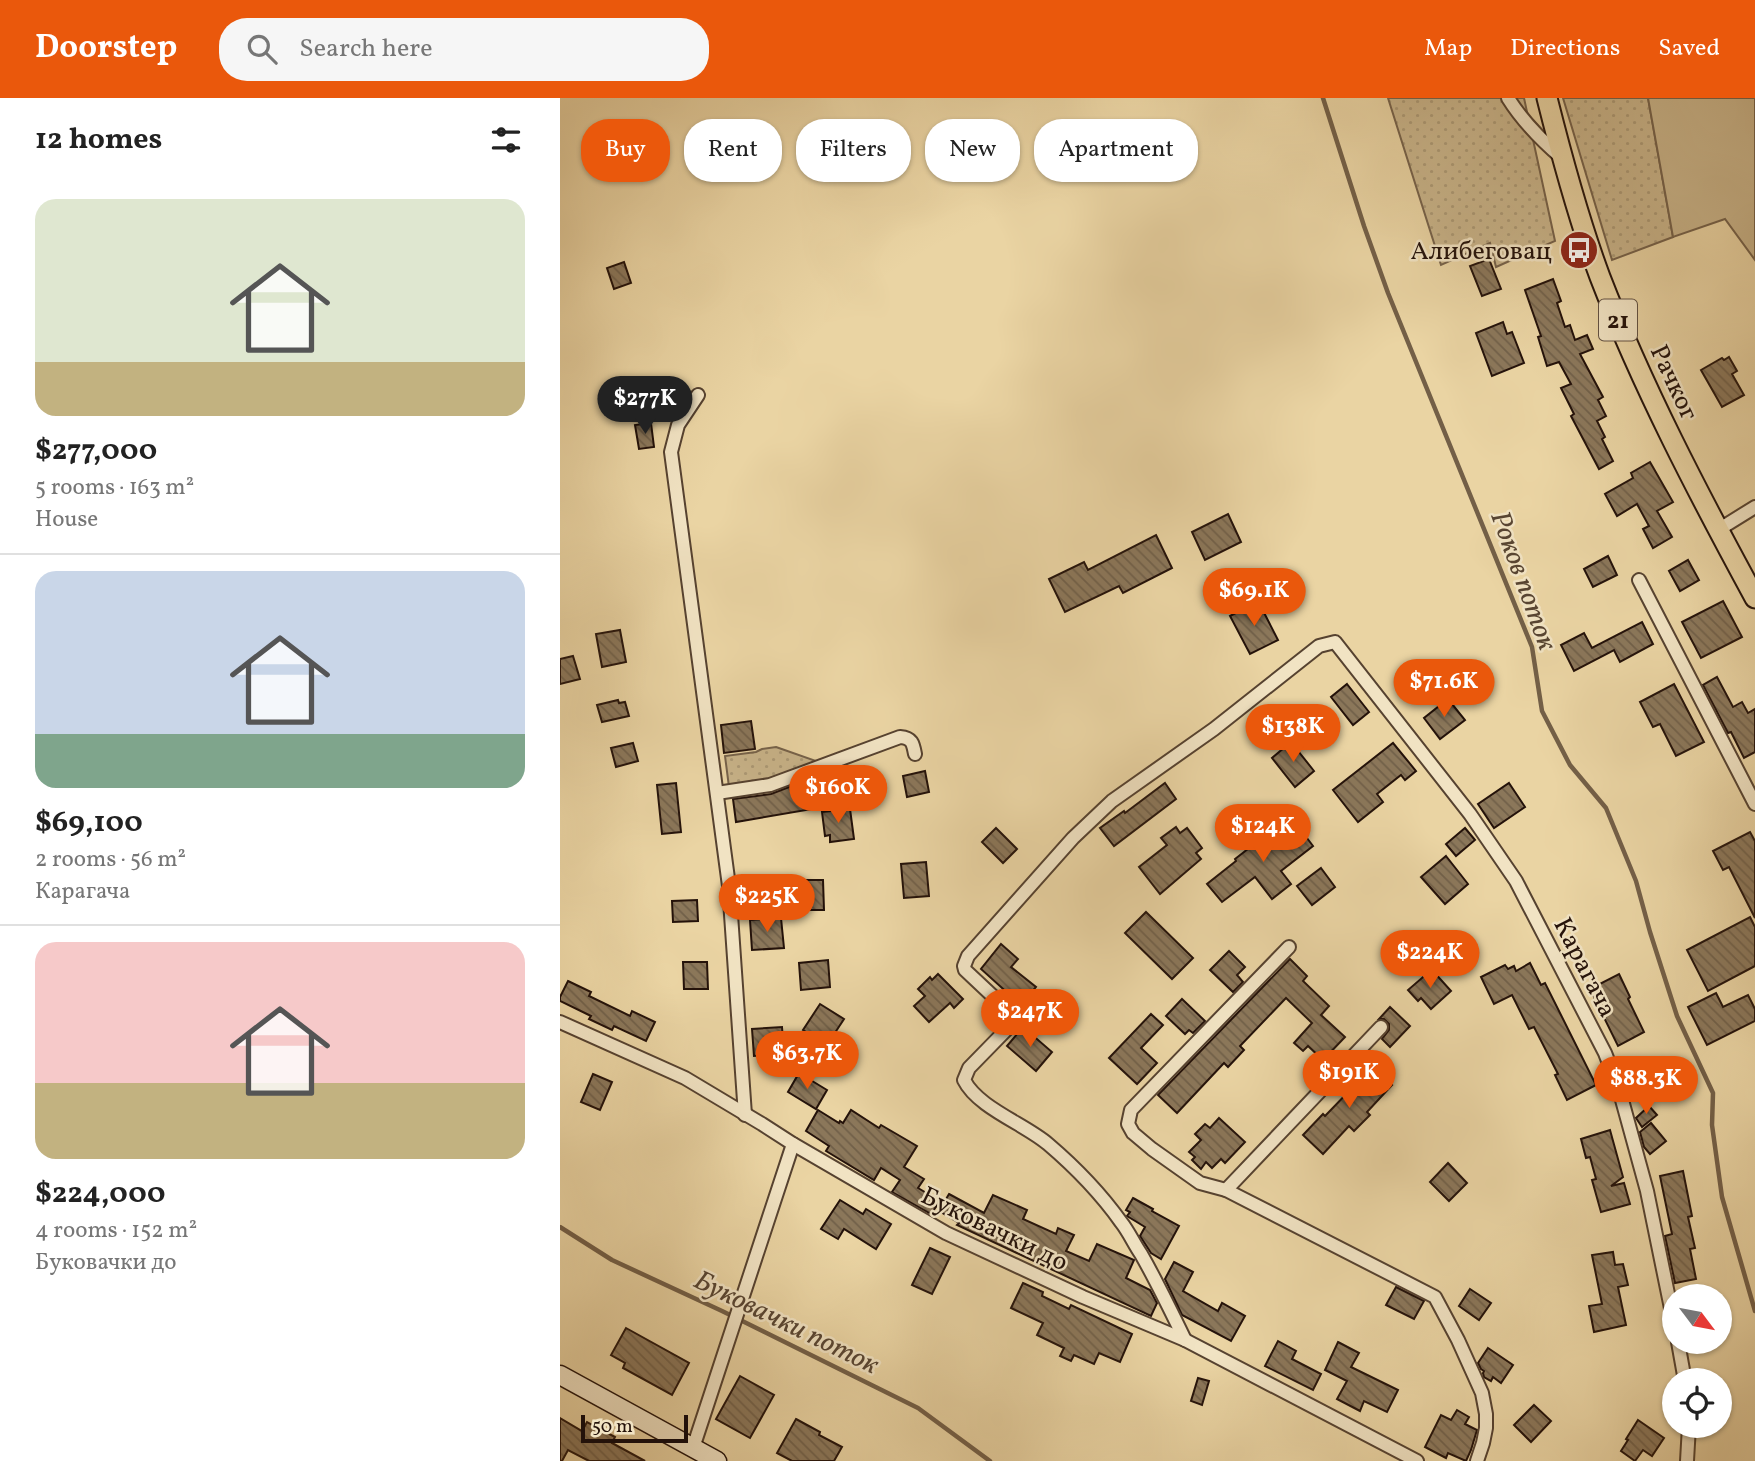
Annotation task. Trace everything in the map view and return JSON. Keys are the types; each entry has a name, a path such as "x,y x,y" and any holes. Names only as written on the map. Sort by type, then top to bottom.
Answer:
{"main road":[{"name":"Рачког","path":"1548,98 1584,230 1605,289 1660,414 1755,598"}],"street":[{"path":"1508,98 1542,141 1563,159"},
{"path":"698,395 678,425 671,452 729,886 745,1115"},
{"path":"1718,530 1755,507"},
{"path":"1639,580 1755,804"},
{"name":"Карагача","path":"1185,1340 1123,1224 1104,1200 1047,1143 996,1111 975,1095 964,1080 969,1068 1015,1021 1015,1017 965,970 965,961 1073,838 1112,801 1214,729 1319,646 1335,642 1470,814 1516,881 1605,1052 1619,1089 1647,1191 1666,1284"},
{"path":"717,793 770,785 900,737 907,737 912,741 915,754"},
{"path":"1289,947 1131,1110 1128,1124 1133,1133 1152,1149 1200,1183 1226,1190 1435,1297 1482,1393 1486,1428 1477,1461"},
{"name":"Буковачки до","path":"560,1022 685,1078 946,1233 1083,1297 1185,1340 1418,1461"},
{"path":"1226,1190 1381,1027"},
{"path":"693,1448 793,1144"},
{"path":"560,1375 717,1461"},
{"path":"1687,1461 1688,1438"}],"shaded area":[{"path":"1388,98 1524,98 1555,241 1496,267 1490,243 1441,265"},
{"path":"1563,98 1648,98 1673,237 1612,260"},
{"path":"1648,98 1755,98 1755,260 1725,219 1673,237"},
{"path":"776,747 816,761 769,781 729,787 725,756"}],"building":[{"path":"1489,259 1501,289 1482,296 1470,266"},
{"path":"624,262 631,283 614,289 607,268"},
{"path":"1553,279 1561,301 1557,303 1565,327 1570,325 1575,340 1587,335 1593,349 1580,354 1603,397 1598,400 1606,416 1597,421 1613,461 1599,469 1571,416 1574,414 1561,388 1571,384 1559,362 1547,366 1538,337 1541,336 1525,290"},
{"path":"1503,322 1507,334 1512,332 1524,363 1492,376 1476,333"},
{"path":"1729,357 1737,371 1732,374 1744,395 1722,407 1701,370"},
{"path":"651,423 654,447 639,449 635,425"},
{"path":"1650,462 1673,502 1657,511 1672,537 1653,548 1643,529 1649,526 1637,504 1617,516 1605,494 1633,478 1631,473"},
{"path":"1228,514 1241,542 1205,560 1192,532"},
{"path":"1156,535 1172,568 1123,593 1119,586 1065,612 1049,579 1084,562 1088,570"},
{"path":"1608,556 1617,575 1593,587 1584,569"},
{"path":"1688,560 1699,580 1680,591 1669,571"},
{"path":"1258,601 1278,640 1250,654 1230,616"},
{"path":"1723,601 1742,637 1701,658 1682,622"},
{"path":"1642,622 1653,644 1620,662 1614,650 1574,671 1561,645 1584,633 1592,648"},
{"path":"620,630 626,662 602,667 596,634"},
{"path":"573,656 580,679 560,684 560,659"},
{"path":"1717,677 1733,707 1742,702 1748,713 1755,709 1755,752 1744,758 1703,685"},
{"path":"1347,684 1369,712 1353,725 1331,697"},
{"path":"1674,684 1704,742 1676,756 1660,724 1653,727 1640,702"},
{"path":"1448,699 1465,720 1440,739 1424,718"},
{"path":"618,700 619,703 625,702 629,716 602,722 597,705"},
{"path":"751,721 755,749 724,753 721,725"},
{"path":"1291,742 1314,771 1295,787 1272,758"},
{"path":"633,743 638,761 616,767 611,748"},
{"path":"1393,743 1416,771 1405,780 1401,775 1377,794 1383,802 1358,822 1333,790"},
{"path":"925,771 929,792 907,797 903,776"},
{"path":"813,782 818,808 736,822 733,799 771,794 797,784"},
{"path":"676,783 681,832 662,834 657,785"},
{"path":"1165,783 1176,799 1114,846 1100,828"},
{"path":"1509,783 1525,807 1494,828 1478,804"},
{"path":"850,809 854,839 830,842 830,835 825,836 822,812"},
{"path":"1294,821 1313,846 1281,871 1291,884 1272,899 1255,877 1222,902 1207,884 1257,842 1261,847"},
{"path":"1176,827 1180,833 1187,828 1202,848 1196,853 1201,859 1160,894 1139,867 1167,845 1161,838"},
{"path":"996,828 1017,849 1003,863 982,842"},
{"path":"1465,828 1475,840 1456,856 1446,844"},
{"path":"1750,832 1755,841 1755,918 1729,867 1723,870 1713,851"},
{"path":"1446,856 1468,884 1445,904 1421,877"},
{"path":"926,862 929,896 904,898 901,864"},
{"path":"1321,868 1335,887 1312,905 1297,886"},
{"path":"805,880 823,880 824,910 806,910"},
{"path":"697,900 698,921 673,922 672,901"},
{"path":"1146,912 1193,958 1172,979 1125,933"},
{"path":"1750,917 1755,927 1755,966 1708,991 1687,950"},
{"path":"781,918 784,948 752,950 750,920"},
{"path":"1001,944 1018,959 1011,967 1036,987 1021,1005 981,969"},
{"path":"1229,951 1245,967 1237,975 1243,982 1233,992 1210,970"},
{"path":"1290,959 1307,976 1303,981 1329,1006 1321,1015 1345,1037 1323,1060 1308,1046 1303,1051 1294,1043 1312,1023 1286,998 1240,1046 1244,1050 1228,1067 1224,1063 1177,1113 1158,1095"},
{"path":"828,960 830,987 801,990 799,963"},
{"path":"683,962 707,962 708,989 684,989"},
{"path":"1530,963 1541,985 1545,983 1596,1085 1567,1100 1555,1075 1558,1074 1534,1027 1529,1029 1512,995 1494,1004 1481,977 1505,965 1508,969 1514,966 1516,971"},
{"path":"1430,971 1451,991 1431,1009 1421,998 1418,1001 1408,990"},
{"path":"938,974 963,999 954,1008 950,1003 929,1022 914,1006 925,996 918,989 930,977 932,980"},
{"path":"1619,974 1644,1032 1618,1046 1590,989"},
{"path":"568,981 591,992 589,996 630,1016 632,1011 655,1022 646,1041 614,1026 612,1030 560,1001"},
{"path":"1716,993 1723,1007 1748,995 1755,1009 1755,1021 1707,1045 1688,1007"},
{"path":"1182,999 1205,1021 1193,1033 1189,1030 1185,1034 1166,1016"},
{"path":"820,1004 844,1019 827,1045 803,1030"},
{"path":"1390,1007 1410,1026 1390,1047 1382,1039 1389,1030 1389,1024 1384,1019 1379,1019"},
{"path":"1151,1014 1163,1025 1141,1048 1157,1063 1137,1084 1109,1058"},
{"path":"782,1027 784,1054 754,1056 752,1029"},
{"path":"1023,1027 1052,1052 1036,1071 1007,1046"},
{"path":"1370,1065 1392,1085 1367,1112 1370,1115 1354,1131 1349,1126 1323,1154 1303,1135 1355,1085 1353,1083"},
{"path":"799,1073 827,1090 816,1109 788,1092"},
{"path":"593,1074 612,1082 600,1110 581,1102"},
{"path":"1649,1106 1657,1115 1642,1127 1636,1118"},
{"path":"818,1110 843,1123 851,1110 879,1128 881,1125 917,1146 904,1167 924,1179 918,1188 940,1201 931,1214 892,1192 900,1180 881,1168 874,1180 826,1151 829,1146 806,1131"},
{"path":"1219,1118 1245,1142 1225,1163 1221,1159 1212,1168 1206,1162 1201,1169 1192,1160 1195,1157 1189,1152 1201,1140 1195,1134 1205,1124 1210,1128"},
{"path":"1651,1123 1666,1141 1650,1154 1644,1147 1640,1132"},
{"path":"1610,1130 1623,1177 1611,1186 1624,1183 1630,1204 1601,1212 1592,1180 1596,1179 1590,1157 1586,1158 1581,1139"},
{"path":"1448,1163 1467,1183 1449,1201 1430,1182"},
{"path":"1683,1171 1692,1216 1688,1217 1695,1248 1690,1249 1696,1279 1675,1283 1665,1236 1672,1234 1660,1176"},
{"path":"949,1194 984,1213 993,1195 1027,1210 1023,1219 1056,1234 1058,1228 1074,1235 1066,1251 1089,1261 1097,1244 1134,1260 1126,1278 1150,1290 1157,1303 1151,1316 957,1225 959,1223 939,1211"},
{"path":"1133,1198 1179,1226 1161,1259 1151,1253 1140,1236 1145,1227 1127,1216 1130,1212 1126,1210"},
{"path":"840,1200 863,1214 866,1209 891,1224 876,1249 844,1229 838,1239 821,1229"},
{"path":"930,1248 950,1257 932,1294 912,1285"},
{"path":"1613,1252 1615,1265 1623,1264 1628,1285 1618,1287 1626,1325 1594,1332 1589,1306 1602,1304 1592,1255"},
{"path":"1174,1262 1193,1272 1183,1291 1218,1311 1222,1303 1245,1316 1231,1341 1182,1315 1165,1279"},
{"path":"1023,1283 1069,1309 1071,1305 1132,1334 1120,1362 1099,1353 1094,1364 1074,1355 1071,1361 1060,1356 1064,1348 1037,1335 1043,1323 1011,1308"},
{"path":"1396,1287 1424,1301 1414,1319 1386,1305"},
{"path":"1470,1289 1491,1303 1479,1320 1459,1306"},
{"path":"626,1328 689,1363 672,1395 623,1368 625,1363 611,1355"},
{"path":"1278,1341 1296,1351 1292,1359 1321,1374 1313,1390 1265,1366"},
{"path":"1338,1342 1359,1353 1351,1367 1398,1390 1387,1412 1364,1401 1360,1411 1337,1399 1347,1381 1325,1370"},
{"path":"1488,1348 1513,1365 1501,1383 1493,1377 1491,1381 1484,1377 1484,1371 1478,1363"},
{"path":"740,1376 774,1395 750,1438 716,1419"},
{"path":"1198,1378 1209,1381 1202,1405 1191,1401"},
{"path":"1534,1405 1551,1421 1531,1442 1514,1425"},
{"path":"1457,1410 1469,1417 1465,1424 1477,1430 1466,1461 1448,1453 1446,1458 1425,1447 1441,1415 1451,1420"},
{"path":"560,1418 582,1431 587,1422 615,1437 612,1443 645,1461 589,1461 568,1450 560,1461"},
{"path":"796,1419 842,1447 834,1461 792,1461 777,1453"},
{"path":"1638,1420 1664,1438 1652,1456 1643,1450 1635,1461 1621,1451 1628,1440 1626,1439"}],"waterway":[{"name":"Роков поток","path":"1323,98 1388,293 1532,647 1542,711 1570,765 1606,808 1636,881 1677,1016 1713,1093 1712,1125 1722,1197 1755,1311"},
{"name":"Буковачки поток","path":"560,1227 612,1260 918,1408 990,1461"}],"place":[{"name":"Алибеговац","path":"1579,250"}]}
